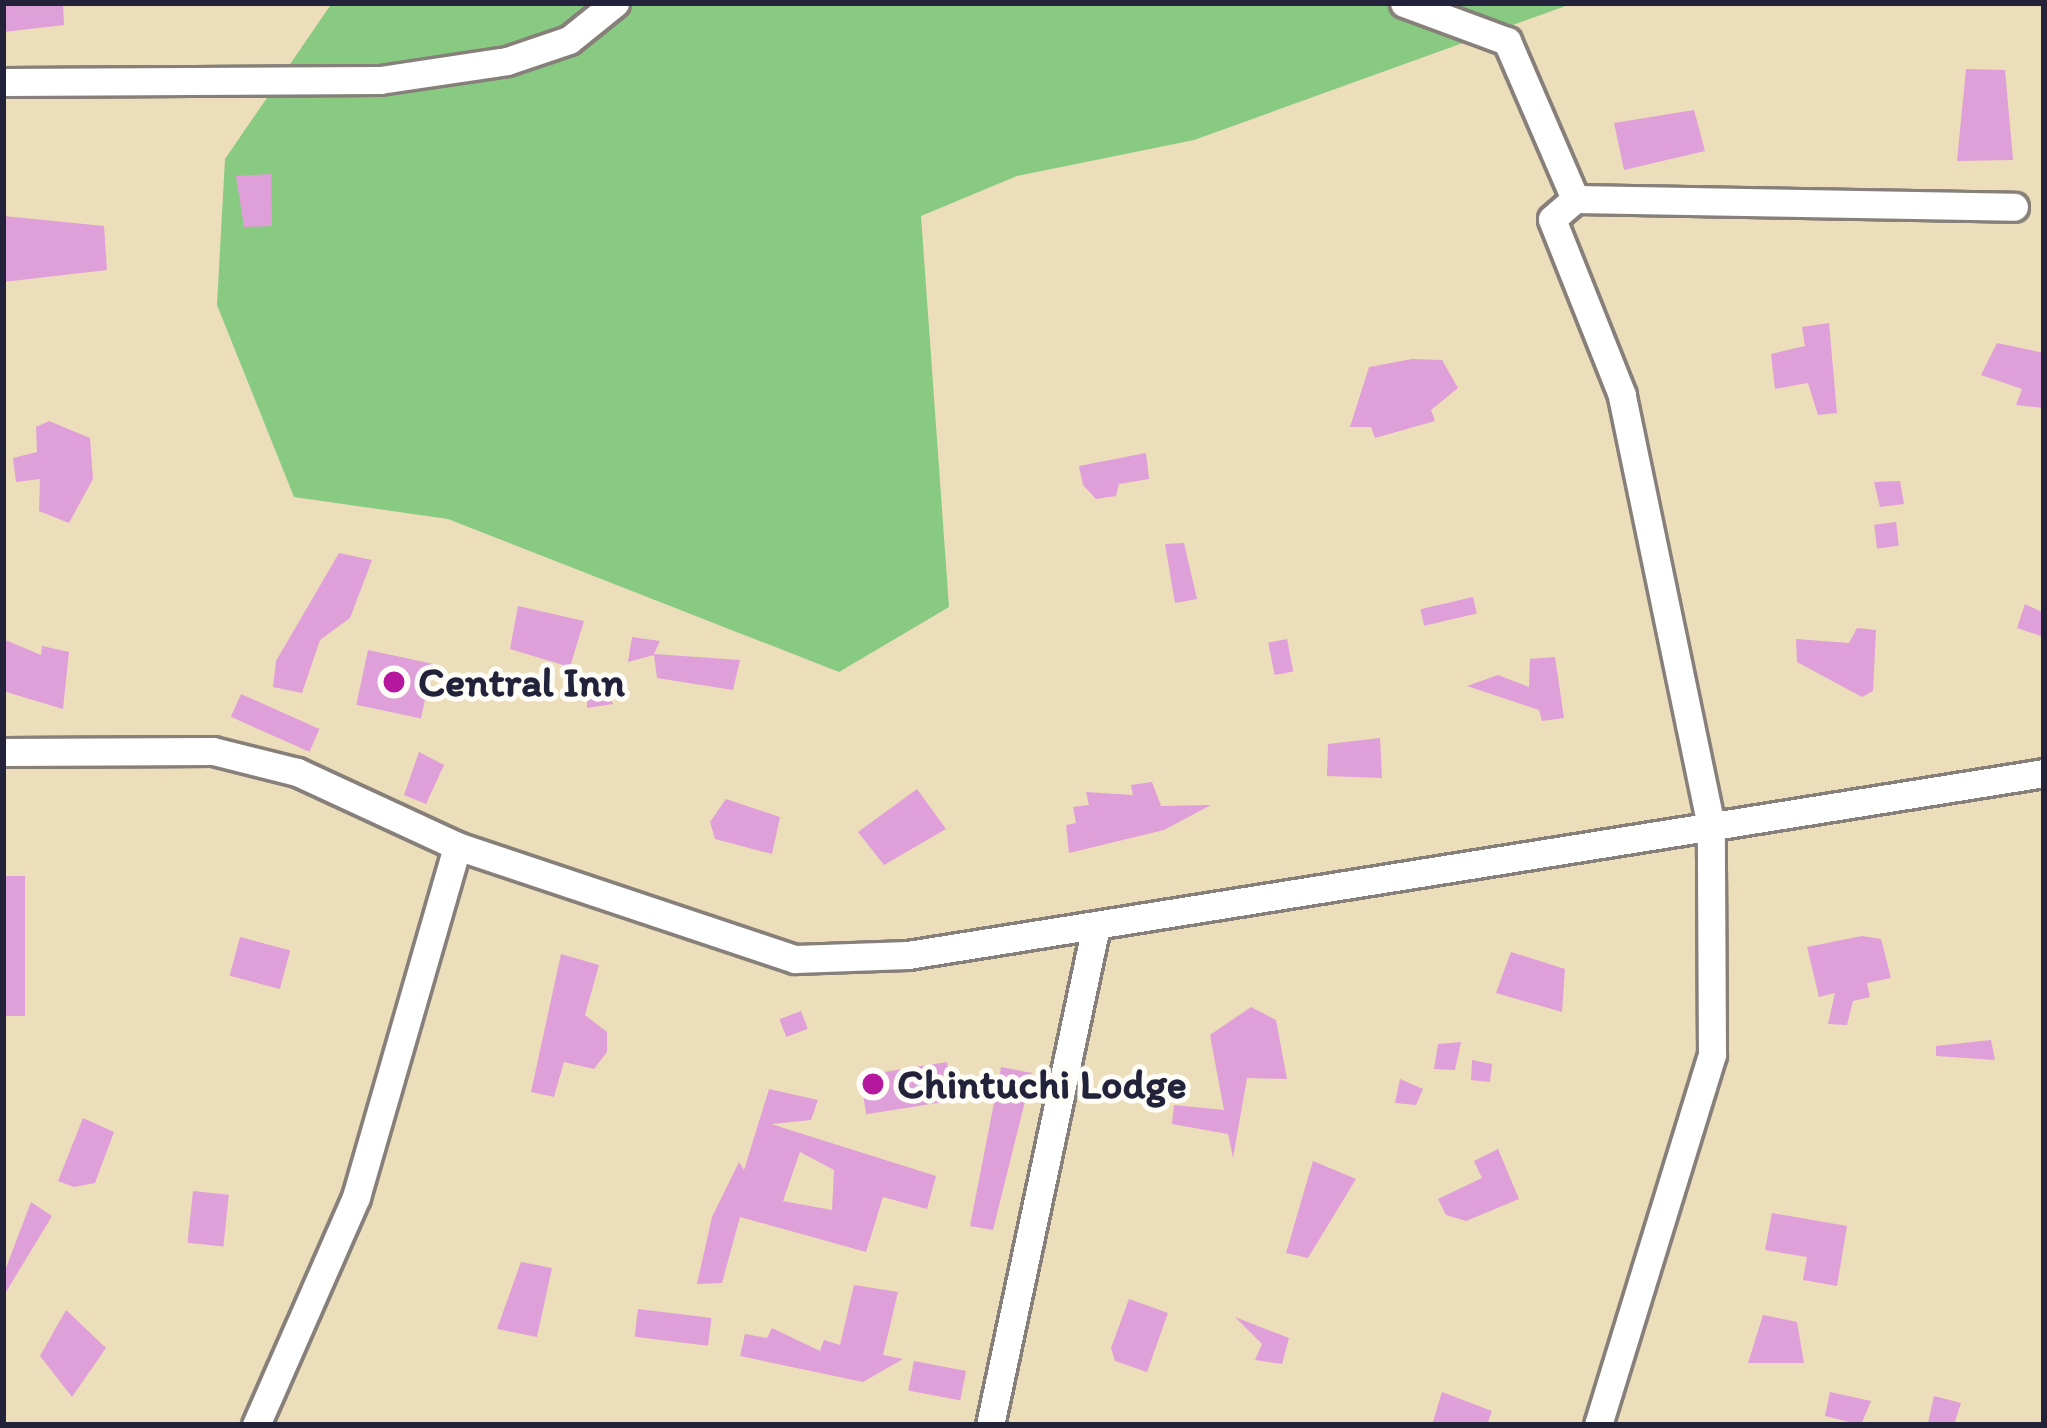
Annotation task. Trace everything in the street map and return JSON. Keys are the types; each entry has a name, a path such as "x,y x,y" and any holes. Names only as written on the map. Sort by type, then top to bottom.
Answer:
{"street":[{"path":"3,82 380,80 507,62 569,40 615,3"},
{"path":"1404,3 1507,41 1575,199"},
{"path":"1598,1425 1712,1055 1711,826 1622,395 1558,248 1552,220 1575,199 2014,207"},
{"path":"3,752 214,751 297,772 458,846 795,958 908,955 2044,773"},
{"path":"256,1425 356,1197 458,846"},
{"path":"990,1425 1096,926"}],"green space":[{"path":"332,3 1574,3 1194,140 1017,176 921,216 949,607 839,672 448,519 294,497 217,305 225,159"}],"building":[{"path":"3,3 63,3 64,25 4,32"},
{"path":"1966,69 2005,70 2013,160 1957,161"},
{"path":"1694,110 1705,151 1624,170 1614,123"},
{"path":"271,174 272,226 244,227 236,176"},
{"path":"3,216 104,226 107,270 3,282"},
{"path":"1829,323 1837,413 1818,415 1808,383 1775,389 1771,354 1805,346 1802,327"},
{"path":"1997,343 2044,353 2044,408 2016,405 2022,389 1981,375"},
{"path":"1412,359 1442,360 1458,388 1431,410 1435,421 1375,438 1371,427 1350,427 1369,367"},
{"path":"49,421 90,438 93,479 69,523 39,511 40,479 16,482 13,458 37,452 36,427"},
{"path":"1146,453 1149,479 1119,484 1116,496 1096,499 1083,485 1079,466"},
{"path":"1900,481 1904,504 1880,507 1874,482"},
{"path":"1896,522 1899,546 1877,549 1874,525"},
{"path":"1184,543 1197,599 1175,603 1165,544"},
{"path":"339,553 372,560 350,618 320,640 302,693 273,687 276,661"},
{"path":"1473,597 1477,614 1424,626 1420,609"},
{"path":"2025,604 2044,613 2044,637 2017,628"},
{"path":"518,606 584,621 570,667 510,649"},
{"path":"1857,628 1876,630 1873,691 1862,697 1797,662 1796,639 1849,643"},
{"path":"632,637 660,641 654,654 740,660 733,690 657,678 654,655 628,662"},
{"path":"3,639 41,655 42,646 69,652 63,709 3,691"},
{"path":"1287,639 1293,671 1275,675 1268,643"},
{"name":"Central Inn","path":"368,650 433,664 421,718 356,705"},
{"path":"1555,657 1564,718 1542,721 1539,710 1467,686 1498,675 1529,687 1530,659"},
{"path":"607,686 613,704 587,708 587,689"},
{"path":"241,694 320,729 309,752 231,717"},
{"path":"1380,738 1382,778 1327,776 1328,744"},
{"path":"419,752 444,765 426,804 404,795"},
{"path":"1152,782 1161,806 1211,805 1164,830 1069,853 1066,825 1076,823 1073,807 1089,805 1086,792 1133,795 1131,785"},
{"path":"917,789 946,829 884,865 858,832"},
{"path":"726,799 780,817 772,854 715,839 710,822"},
{"path":"3,876 25,876 25,1016 3,1016"},
{"path":"1862,936 1881,939 1891,978 1867,983 1870,997 1853,1001 1847,1025 1828,1024 1835,993 1819,997 1807,947"},
{"path":"240,937 290,950 280,989 230,976"},
{"path":"1511,952 1565,969 1562,1012 1496,993"},
{"path":"561,954 599,965 585,1015 607,1032 607,1052 594,1069 564,1062 554,1097 531,1092"},
{"path":"1251,1007 1276,1020 1287,1079 1247,1078 1233,1158 1228,1134 1172,1124 1174,1105 1224,1110 1210,1035"},
{"path":"801,1011 808,1029 786,1037 780,1019"},
{"path":"1991,1040 1995,1060 1936,1056 1936,1046"},
{"path":"1461,1042 1455,1070 1434,1069 1438,1044"},
{"path":"1472,1060 1492,1064 1490,1082 1471,1080"},
{"path":"947,1062 953,1101 866,1114 860,1076"},
{"path":"1001,1067 1032,1073 993,1230 970,1226"},
{"path":"1400,1079 1423,1089 1416,1105 1395,1103"},
{"path":"769,1089 818,1100 811,1120 771,1124 936,1176 927,1209 883,1197 866,1252 740,1217 722,1283 697,1284 712,1217 739,1162 744,1170","holes":["800,1152 834,1170 832,1210 783,1201"]},
{"path":"83,1118 114,1132 95,1183 74,1187 58,1181"},
{"path":"1498,1149 1519,1199 1466,1221 1446,1215 1438,1199 1482,1178 1474,1161"},
{"path":"1313,1161 1356,1179 1308,1258 1286,1253"},
{"path":"193,1191 229,1195 223,1246 188,1243"},
{"path":"31,1202 52,1216 3,1297 3,1276"},
{"path":"1772,1213 1847,1226 1837,1286 1803,1280 1807,1257 1765,1250"},
{"path":"521,1262 552,1268 537,1337 497,1329"},
{"path":"854,1285 898,1292 883,1355 903,1359 863,1382 740,1356 745,1334 767,1338 772,1328 820,1351 824,1340 840,1345"},
{"path":"1129,1299 1168,1313 1147,1372 1115,1361 1111,1348"},
{"path":"638,1309 711,1318 708,1346 635,1337"},
{"path":"66,1310 106,1348 72,1397 40,1356"},
{"path":"1763,1315 1797,1322 1804,1363 1748,1363"},
{"path":"1235,1317 1289,1338 1282,1364 1255,1360 1262,1344"},
{"path":"914,1361 966,1371 960,1401 908,1390"},
{"path":"1442,1392 1492,1411 1487,1425 1432,1425"},
{"path":"1830,1392 1871,1401 1861,1425 1825,1416"},
{"path":"1934,1396 1961,1403 1954,1425 1928,1423"}],"place":[{"name":"Central Inn","path":"394,682"},
{"name":"Chintuchi Lodge","path":"873,1084"}]}
